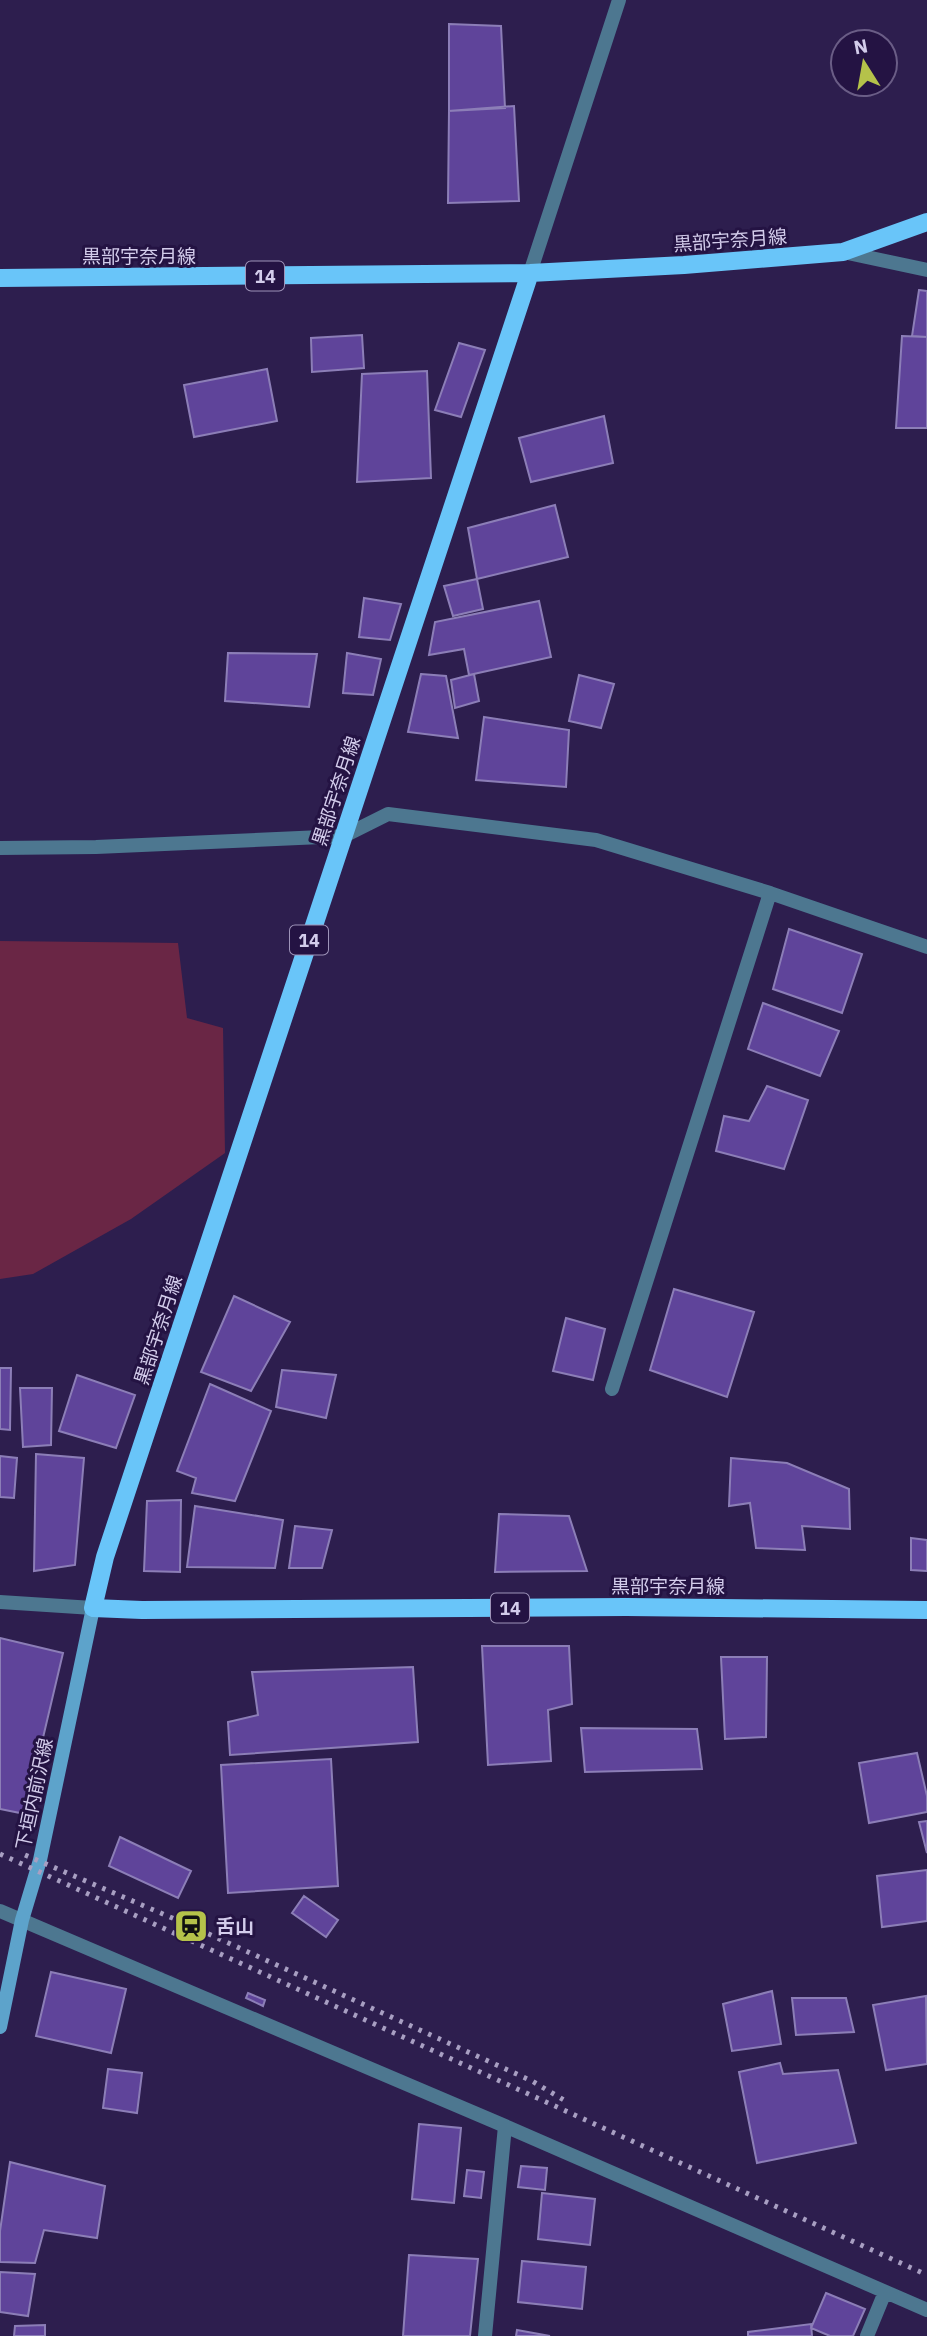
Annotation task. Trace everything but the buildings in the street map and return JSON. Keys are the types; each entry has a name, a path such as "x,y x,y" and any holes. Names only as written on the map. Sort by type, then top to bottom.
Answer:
{"main road":[{"name":"黒部宇奈月線","path":"0,278 530,273 684,265 843,252 927,222"},
{"name":"黒部宇奈月線","path":"530,273 110,1544 93,1608 156,1610 640,1607 927,1610"},
{"name":"下垣内前沢線","path":"0,2027 22,1920 40,1860 93,1608"}],"street":[{"path":"530,273 619,0"},
{"path":"843,252 927,270"},
{"path":"0,848 96,847 344,836 388,814 596,840 769,893 927,947"},
{"path":"612,1389 769,893"},
{"path":"0,1602 93,1608"},
{"path":"0,1911 505,2126 927,2310"},
{"path":"485,2336 505,2126"},
{"path":"867,2336 885,2292"}],"shaded area":[{"path":"0,941 178,943 187,1018 223,1028 225,1153 131,1219 33,1274 0,1279"}],"railway":[{"path":"0,1854 927,2275"},
{"path":"25,1855 191,1926 532,2081 569,2103"}],"place":[{"name":"舌山","path":"191,1926"}]}
